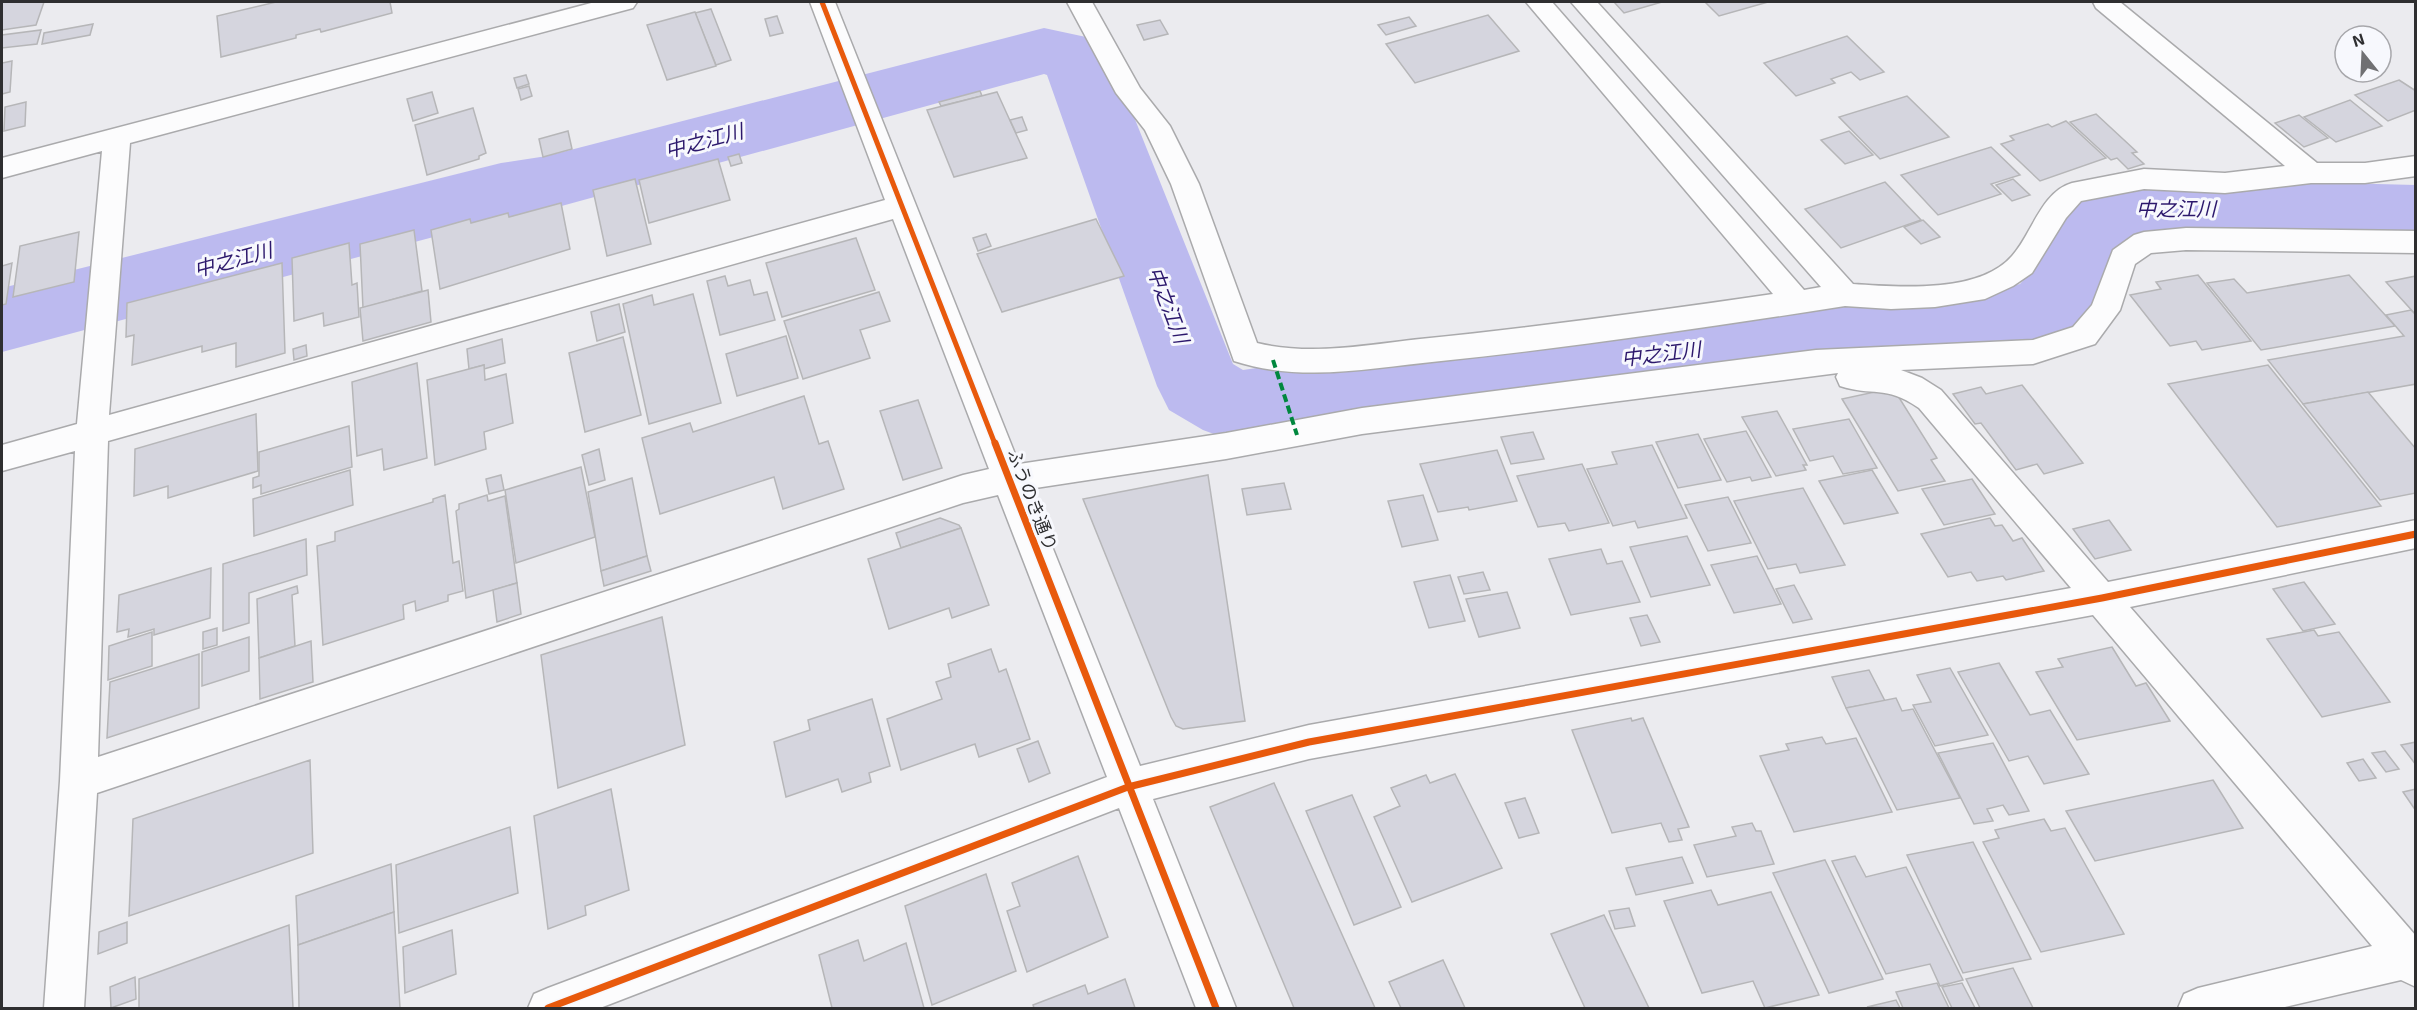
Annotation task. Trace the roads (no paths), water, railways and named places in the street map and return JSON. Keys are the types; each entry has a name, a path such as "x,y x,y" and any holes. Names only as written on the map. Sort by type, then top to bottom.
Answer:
{"street":[{"path":"2,168 624,2"},
{"name":"ふうのき通り","path":"822,2 1216,1008"},
{"path":"1080,2 1129,93 1156,126 1185,184 1245,352 1273,360 1327,362 1494,344 1845,295 1892,298 1975,291 2003,278 2022,265 2056,211 2072,193 2144,179 2225,183 2311,173 2365,173 2415,166"},
{"path":"1538,2 1620,94 1797,302"},
{"path":"1583,2 1845,295"},
{"path":"2105,2 2311,173"},
{"path":"64,1008 79,781 92,433 117,138"},
{"path":"2,458 901,206"},
{"path":"79,781 963,489 1007,477 1051,473 1297,435 1362,420 1816,362 2033,352 2084,336 2105,310 2123,258 2144,243 2186,239 2415,242"},
{"path":"1762,370 1807,377 1874,377 1908,382 1930,399 2413,960 2198,1008"},
{"path":"548,1008 1128,786 1310,742 2102,597 2415,534"}],"waterway":[{"name":"中之江川","path":"2,320 501,191 547,183 1044,51 1075,57 1102,123 1199,386 1233,406 1350,388 1401,386 1834,332 1998,322 2047,308 2072,279 2085,231 2103,215 2139,206 2416,213"}]}
